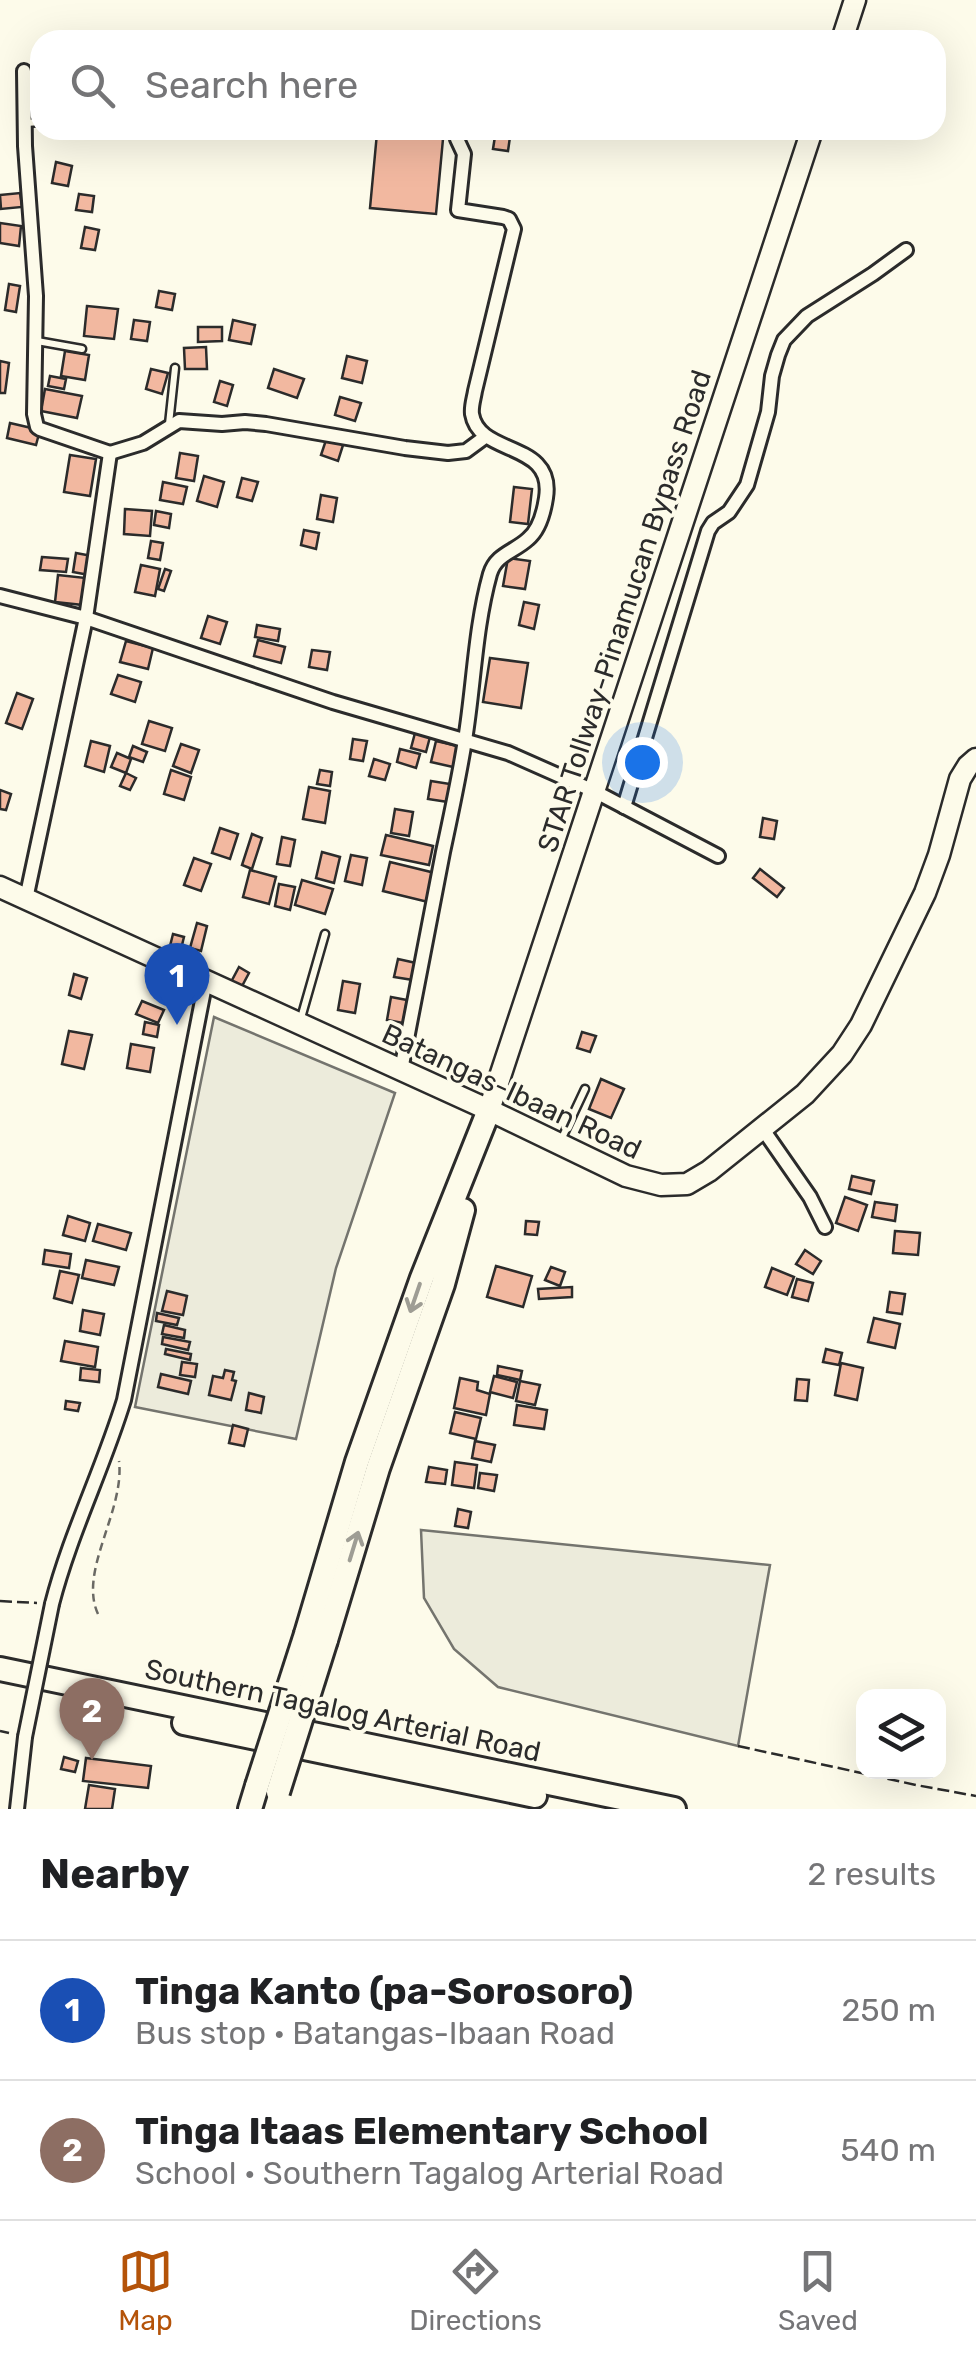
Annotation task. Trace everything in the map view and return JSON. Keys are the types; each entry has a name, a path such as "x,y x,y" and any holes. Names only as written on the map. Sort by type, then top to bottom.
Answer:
{"highway":[{"path":"264,1799 316,1637 358,1462 422,1278 490,1110"},
{"name":"Southern Tagalog Arterial Road","path":"0,1669 674,1809"},
{"name":"Southern Tagalog Arterial Road","path":"0,1684 596,1809"}],"main road":[{"path":"845,30 855,0"},
{"name":"STAR Tollway-Pinamucan Bypass Road","path":"490,1110 809,140"},
{"name":"Batangas-Ibaan Road","path":"0,887 626,1176 661,1185 686,1184 698,1179 805,1094 842,1054 861,1024 925,893 940,855 960,779 976,760"}],"street":[{"path":"24,71 36,296 33,400 37,427 110,452 143,443 180,421 254,422 448,453 466,451 485,436"},
{"path":"401,1070 465,741 491,572 496,560 530,538 538,526 547,483 530,458 485,436 472,415 514,229 509,219 458,210 464,154 457,140"},
{"path":"624,808 708,531 738,500 754,464 784,340 807,316 906,250"},
{"path":"26,899 86,618 110,452"},
{"path":"0,596 86,618 333,702 508,753 718,856"},
{"path":"17,1809 25,1737 61,1568 105,1460 124,1400 206,980"},
{"path":"762,1128 825,1227"}],"lane":[{"path":"24,123 30,123"},
{"path":"36,341 82,349"},
{"path":"169,426 175,368"},
{"path":"299,1024 324,934"},
{"path":"560,1144 584,1089"}],"path":[{"path":"98,1614 92,1582 112,1517 121,1476 119,1461"}],"shaded area":[{"path":"214,1017 395,1093 336,1268 296,1439 135,1407"},
{"path":"421,1530 770,1565 738,1746 498,1687 454,1649 424,1598"}],"building":[{"path":"376,140 443,140 436,214 370,208"},
{"path":"494,140 510,140 508,151 493,149"},
{"path":"56,162 72,166 68,186 52,183"},
{"path":"20,193 22,207 1,209 0,195"},
{"path":"79,194 94,196 92,212 76,210"},
{"path":"0,223 21,226 19,246 0,243"},
{"path":"85,227 99,230 95,250 81,248"},
{"path":"9,284 20,286 16,312 5,310"},
{"path":"159,291 175,294 172,310 156,307"},
{"path":"87,306 118,309 114,339 84,336"},
{"path":"134,320 150,322 147,341 131,339"},
{"path":"233,320 255,325 251,344 229,340"},
{"path":"198,327 222,327 222,341 198,342"},
{"path":"206,347 207,369 185,369 184,348"},
{"path":"65,351 89,355 85,380 61,376"},
{"path":"347,356 367,361 362,383 342,378"},
{"path":"0,361 9,363 5,393 0,393"},
{"path":"151,369 168,373 162,394 146,389"},
{"path":"274,369 304,379 297,398 268,388"},
{"path":"50,376 66,379 64,389 48,386"},
{"path":"220,381 233,385 227,406 214,402"},
{"path":"45,389 82,396 77,418 41,411"},
{"path":"340,397 361,403 355,421 335,415"},
{"path":"10,423 40,430 36,445 7,438"},
{"path":"327,437 344,442 338,461 321,455"},
{"path":"180,453 198,456 194,481 176,478"},
{"path":"70,455 96,459 90,496 64,492"},
{"path":"204,476 224,482 217,507 197,501"},
{"path":"242,478 258,482 252,501 237,497"},
{"path":"163,482 187,487 183,504 160,500"},
{"path":"514,487 532,489 528,524 510,522"},
{"path":"321,495 337,498 333,522 317,519"},
{"path":"125,509 152,511 150,536 124,534"},
{"path":"156,511 171,514 169,528 154,525"},
{"path":"304,530 319,533 316,549 301,545"},
{"path":"151,541 163,543 160,560 148,558"},
{"path":"76,553 92,556 89,575 73,572"},
{"path":"42,557 68,559 66,572 40,570"},
{"path":"508,558 530,561 525,589 503,586"},
{"path":"141,565 160,569 155,596 135,592"},
{"path":"165,569 171,571 164,591 158,589"},
{"path":"58,575 86,578 83,605 55,602"},
{"path":"524,602 539,605 534,629 519,625"},
{"path":"208,616 227,622 220,644 201,638"},
{"path":"257,625 280,629 278,641 255,637"},
{"path":"258,640 285,647 281,663 254,656"},
{"path":"126,641 153,648 148,669 120,662"},
{"path":"312,650 330,652 327,670 309,667"},
{"path":"490,658 528,663 521,708 483,702"},
{"path":"118,675 141,682 135,702 111,694"},
{"path":"17,693 33,699 22,729 6,723"},
{"path":"149,721 172,728 165,751 142,744"},
{"path":"415,733 430,737 426,752 411,748"},
{"path":"353,739 367,741 363,761 350,759"},
{"path":"91,741 110,746 104,772 85,766"},
{"path":"436,741 458,746 453,767 431,762"},
{"path":"181,744 199,750 191,773 173,766"},
{"path":"133,746 147,752 143,762 129,757"},
{"path":"400,749 420,754 416,768 397,762"},
{"path":"117,753 131,759 126,773 111,767"},
{"path":"374,759 390,764 385,780 369,776"},
{"path":"171,770 191,777 184,800 164,794"},
{"path":"320,770 332,772 330,786 317,784"},
{"path":"126,773 136,778 130,790 120,786"},
{"path":"431,781 450,784 448,802 428,799"},
{"path":"309,787 330,791 325,823 303,819"},
{"path":"0,790 11,794 6,810 0,809"},
{"path":"395,809 413,812 409,836 391,833"},
{"path":"763,818 777,821 774,839 760,837"},
{"path":"220,828 238,834 230,859 212,853"},
{"path":"252,834 262,838 252,869 242,865"},
{"path":"386,835 433,846 429,865 381,855"},
{"path":"282,837 295,840 290,866 277,864"},
{"path":"322,852 340,857 334,883 316,878"},
{"path":"351,855 367,858 362,885 345,881"},
{"path":"194,858 211,864 201,891 184,885"},
{"path":"390,862 435,873 428,902 383,891"},
{"path":"760,869 784,888 777,897 753,878"},
{"path":"250,870 276,877 269,904 243,897"},
{"path":"302,880 333,889 325,914 295,905"},
{"path":"279,884 295,887 290,910 275,906"},
{"path":"197,923 207,926 201,951 190,948"},
{"path":"173,934 184,937 179,957 168,954"},
{"path":"398,959 416,963 413,980 394,977"},
{"path":"239,967 249,973 241,988 231,982"},
{"path":"74,974 87,978 81,999 69,995"},
{"path":"343,981 360,984 355,1013 338,1010"},
{"path":"391,997 407,1000 403,1023 387,1020"},
{"path":"142,1001 164,1010 158,1023 136,1014"},
{"path":"145,1022 159,1025 157,1037 143,1034"},
{"path":"69,1031 92,1035 84,1069 62,1064"},
{"path":"582,1032 596,1036 590,1052 577,1048"},
{"path":"131,1044 154,1048 150,1072 127,1068"},
{"path":"601,1079 624,1089 611,1118 589,1109"},
{"path":"852,1176 874,1181 871,1194 849,1189"},
{"path":"845,1197 867,1205 858,1231 836,1223"},
{"path":"875,1202 897,1205 895,1221 872,1217"},
{"path":"68,1216 90,1223 85,1241 63,1235"},
{"path":"526,1221 539,1222 537,1235 525,1234"},
{"path":"98,1224 131,1233 126,1250 93,1241"},
{"path":"895,1231 920,1233 918,1255 893,1253"},
{"path":"45,1250 71,1254 69,1268 43,1264"},
{"path":"805,1250 821,1261 813,1274 796,1264"},
{"path":"86,1260 119,1267 114,1285 82,1278"},
{"path":"496,1266 532,1276 523,1307 487,1297"},
{"path":"551,1267 565,1272 560,1286 545,1280"},
{"path":"772,1268 794,1277 787,1295 765,1287"},
{"path":"60,1271 79,1275 72,1303 54,1298"},
{"path":"797,1279 813,1283 808,1301 792,1297"},
{"path":"572,1287 572,1297 539,1299 538,1289"},
{"path":"167,1291 187,1296 183,1315 162,1311"},
{"path":"890,1292 905,1294 902,1314 887,1312"},
{"path":"83,1310 104,1314 100,1335 80,1331"},
{"path":"157,1313 179,1318 177,1325 156,1321"},
{"path":"874,1318 900,1324 895,1348 868,1342"},
{"path":"164,1325 185,1330 184,1338 162,1334"},
{"path":"163,1337 190,1342 188,1350 162,1344"},
{"path":"65,1341 98,1347 95,1367 61,1361"},
{"path":"166,1349 191,1354 190,1360 165,1354"},
{"path":"826,1349 842,1353 839,1365 823,1362"},
{"path":"182,1362 197,1364 195,1377 180,1375"},
{"path":"841,1363 863,1368 857,1400 835,1395"},
{"path":"498,1366 522,1371 520,1380 497,1375"},
{"path":"81,1368 100,1370 99,1382 80,1380"},
{"path":"225,1370 234,1372 232,1380 236,1381 231,1400 209,1395 213,1376 223,1378"},
{"path":"161,1374 191,1381 188,1394 158,1387"},
{"path":"494,1376 517,1382 513,1398 490,1392"},
{"path":"460,1378 478,1382 477,1390 490,1394 486,1415 454,1408"},
{"path":"797,1379 809,1380 807,1401 795,1400"},
{"path":"520,1381 540,1385 535,1405 516,1401"},
{"path":"249,1393 264,1397 261,1413 246,1410"},
{"path":"66,1401 80,1403 78,1411 65,1409"},
{"path":"517,1405 547,1410 544,1429 514,1425"},
{"path":"455,1412 481,1418 476,1439 450,1433"},
{"path":"233,1425 248,1429 244,1446 229,1443"},
{"path":"475,1441 495,1445 491,1462 472,1458"},
{"path":"455,1462 477,1465 474,1488 452,1485"},
{"path":"429,1467 447,1470 445,1484 426,1482"},
{"path":"480,1473 497,1475 494,1491 478,1488"},
{"path":"458,1509 471,1512 468,1528 455,1526"},
{"path":"64,1757 78,1761 75,1772 61,1769"},
{"path":"86,1758 151,1766 148,1788 83,1781"},
{"path":"89,1785 115,1789 112,1809 85,1809"}],"fence":[{"path":"0,1601 37,1603"},
{"path":"0,1731 9,1733"},
{"path":"738,1746 976,1796"}],"place":[{"name":"Tinga Kanto (pa-Sorosoro)","path":"177,1025"},
{"name":"Tinga Itaas Elementary School","path":"92,1760"}]}
